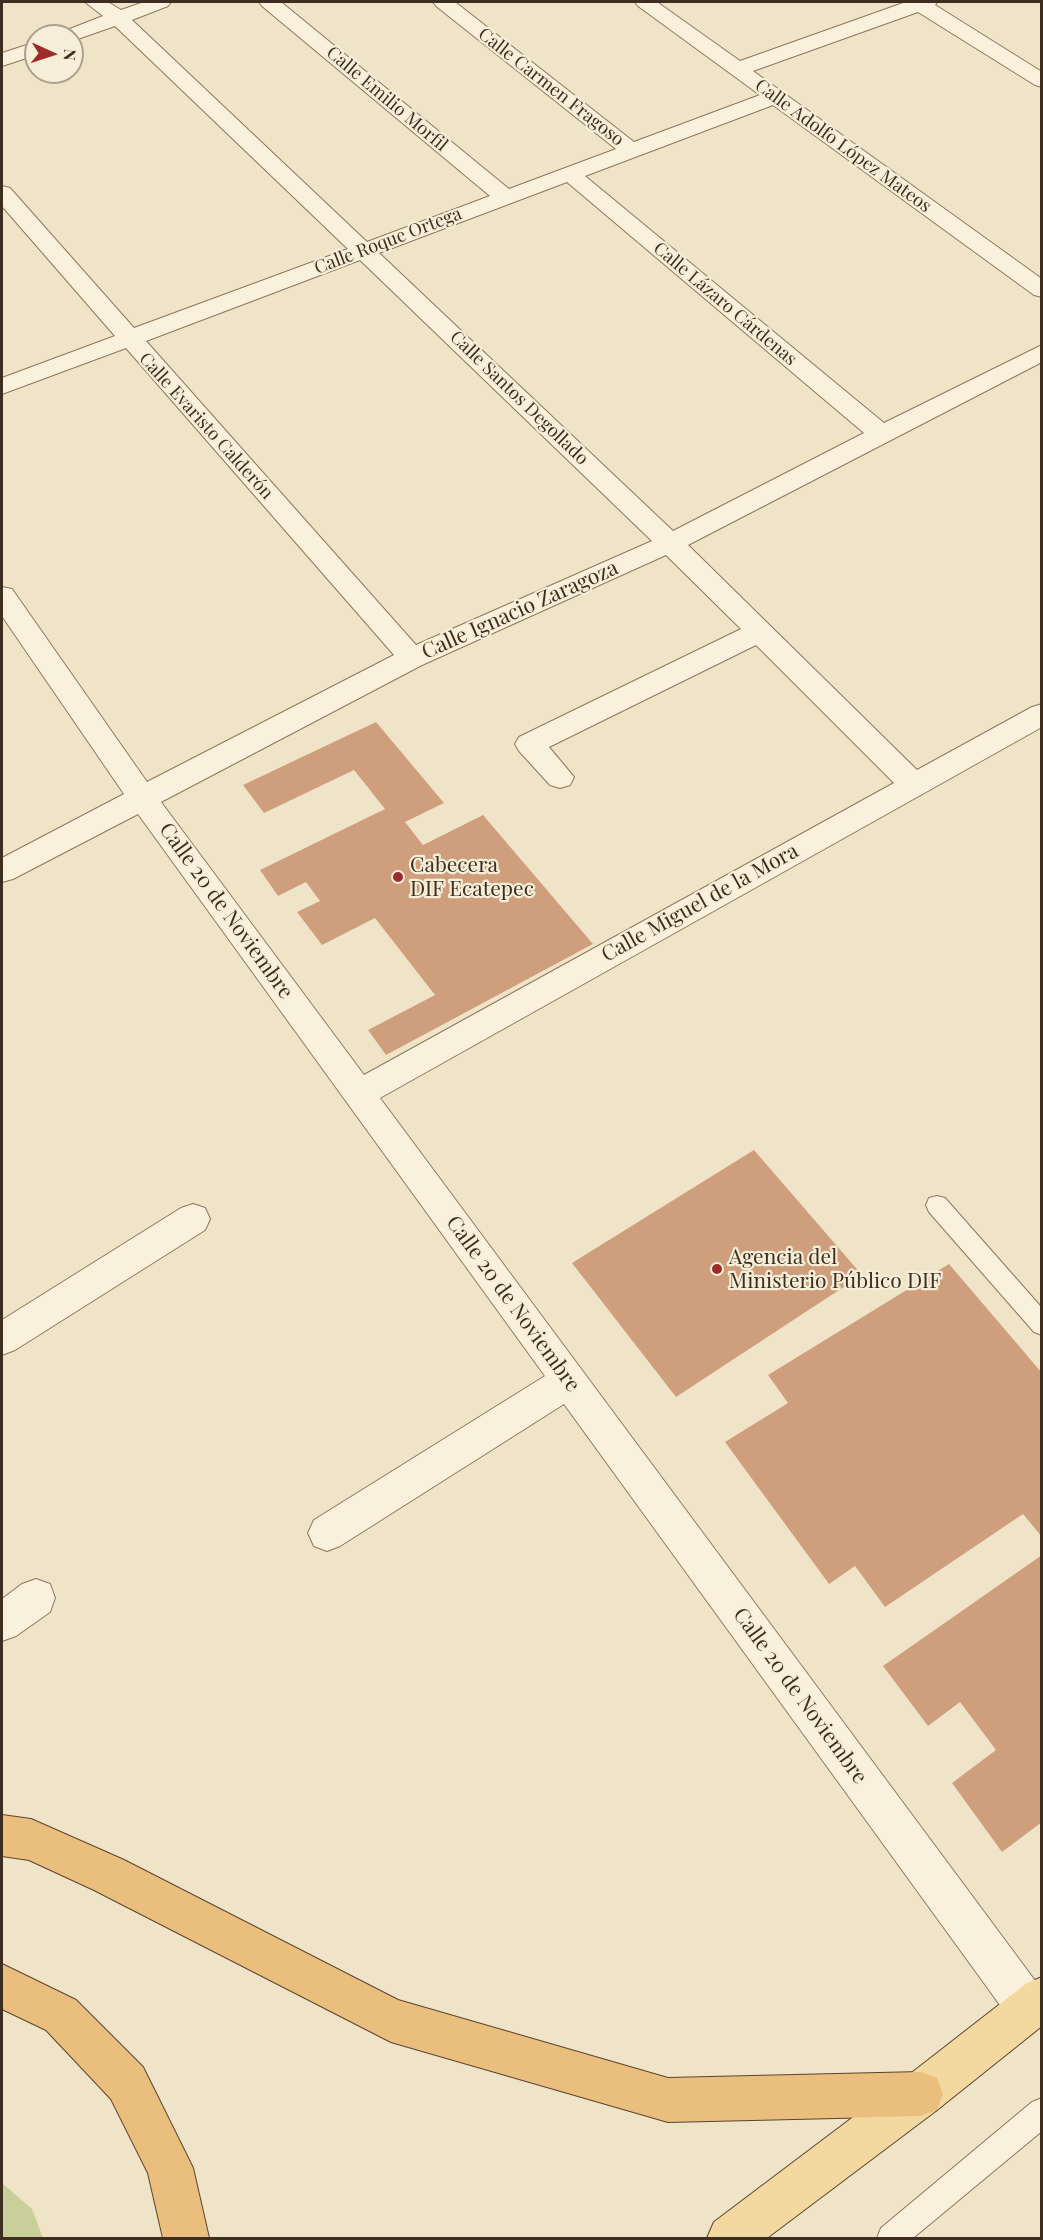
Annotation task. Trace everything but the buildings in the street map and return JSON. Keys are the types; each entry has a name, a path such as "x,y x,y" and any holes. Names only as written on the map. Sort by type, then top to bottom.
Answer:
{"highway":[{"path":"2,1836 31,1840 109,1875 391,2020 668,2100 921,2094"},
{"path":"2,1986 61,2015 127,2083 170,2168 186,2238"}],"main road":[{"path":"730,2238 921,2094 1035,2003"}],"street":[{"name":"Calle Santos Degollado","path":"95,2 119,18 670,543 913,784"},
{"path":"84,31 161,2"},
{"name":"Calle Emilio Morfil","path":"268,2 505,197"},
{"name":"Calle Carmen Fragoso","path":"443,2 631,150"},
{"name":"Calle Adolfo López Mateos","path":"645,2 1041,290"},
{"path":"738,69 921,2 1041,81"},
{"path":"2,60 24,52"},
{"name":"Calle Roque Ortega","path":"2,386 775,96"},
{"name":"Calle Lázaro Cárdenas","path":"569,173 881,434"},
{"name":"Calle Evaristo Calderón","path":"2,193 412,658"},
{"name":"Calle Ignacio Zaragoza","path":"2,871 412,658 670,543 1041,352"},
{"name":"Calle 20 de Noviembre","path":"2,596 143,799 569,1381 1035,2003"},
{"path":"560,777 530,744 759,632"},
{"name":"Calle Miguel de la Mora","path":"360,1093 1041,714"},
{"path":"2,1339 193,1219"},
{"path":"327,1533 569,1381"},
{"path":"2,1622 36,1598"}],"lane":[{"path":"937,1205 1041,1325"},
{"path":"891,2238 1041,2112"}],"green space":[{"path":"2,2183 32,2209 43,2238 2,2238"}],"place":[{"name":"Cabecera DIF Ecatepec","path":"398,877"},
{"name":"Agencia del Ministerio Público DIF","path":"717,1269"}]}
